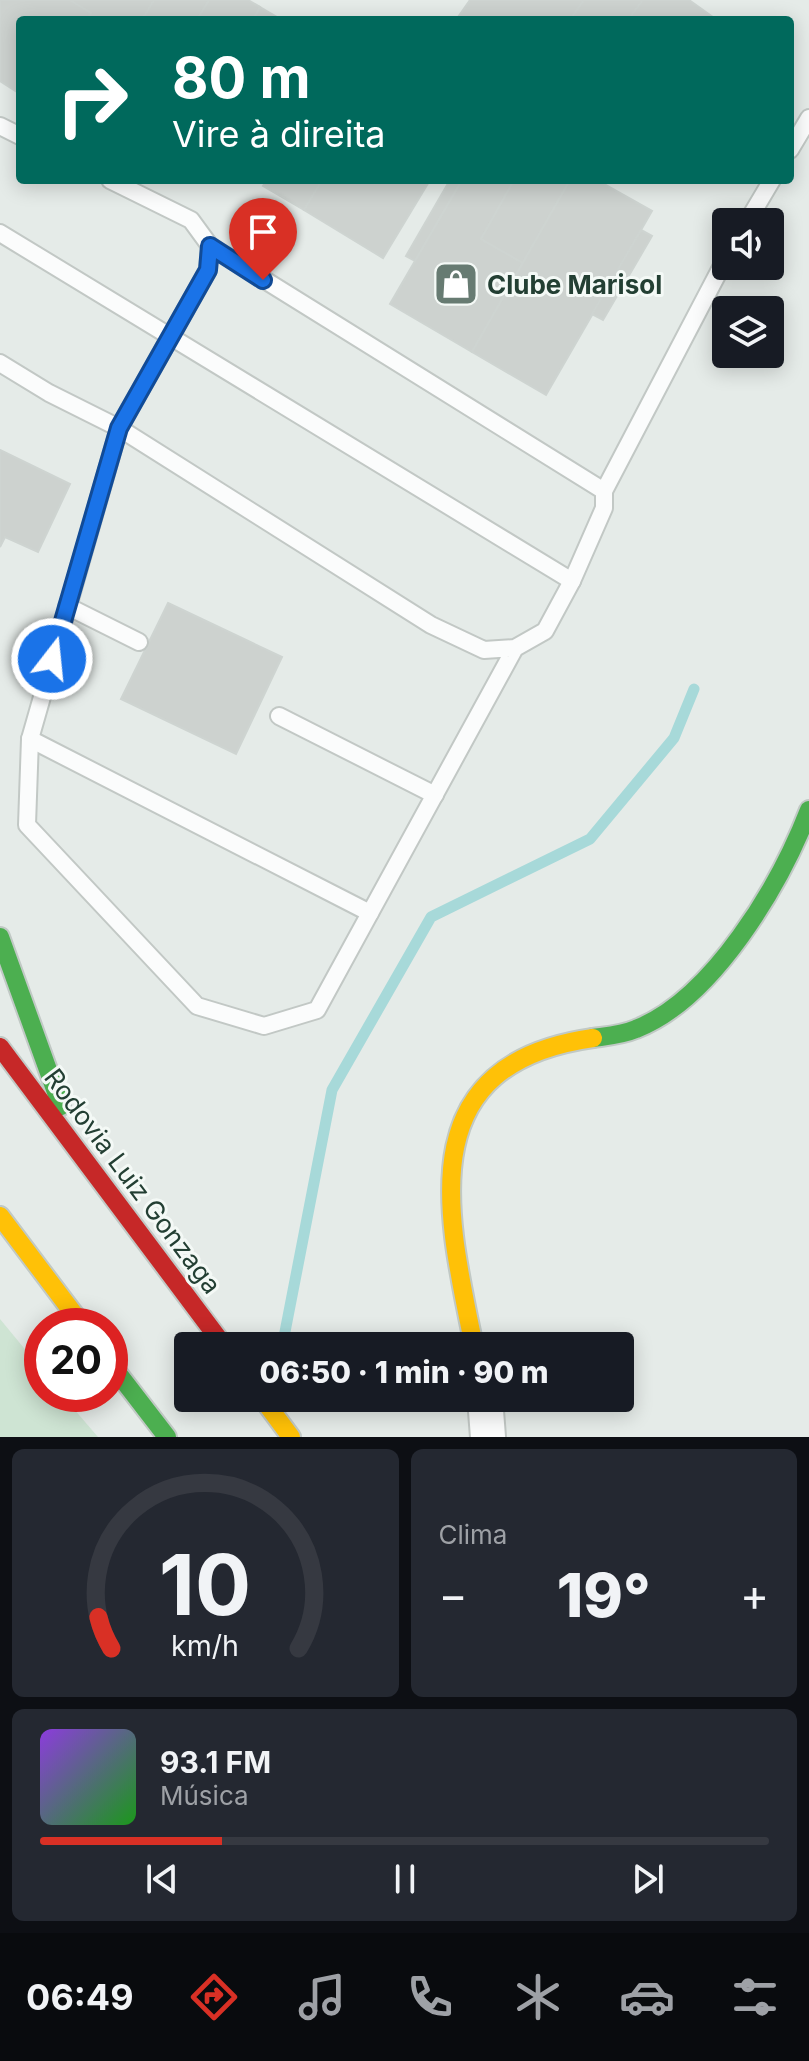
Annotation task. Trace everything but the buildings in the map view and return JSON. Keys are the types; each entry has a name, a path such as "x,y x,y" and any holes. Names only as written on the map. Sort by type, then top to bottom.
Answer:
{"main road":[{"path":"471,1332 454,1247 449,1186 454,1149 465,1112 484,1085 517,1060 560,1044 637,1029 669,1013 713,971 765,898 809,810"},
{"path":"0,937 77,1150"},
{"name":"Rodovia Luiz Gonzaga","path":"0,1047 214,1332"},
{"path":"0,1216 69,1308"},
{"path":"128,1386 167,1437"},
{"path":"272,1412 291,1437"}],"street":[{"path":"486,1412 488,1437"}],"lane":[{"path":"794,143 809,118"},
{"path":"118,184 191,220 210,246 604,491"},
{"path":"755,208 770,184"},
{"path":"0,233 572,581"},
{"path":"210,246 208,270 119,428 30,739 27,825 197,1006 264,1026 317,1010 515,648"},
{"path":"0,363 49,393 119,428 431,625 484,650 515,648 545,631 572,581 604,508 604,491 714,280"},
{"path":"67,606 139,642"},
{"path":"279,716 435,795"},
{"path":"30,739 370,913"}],"green space":[{"path":"0,1319 24,1348 24,1412 76,1412 98,1437 0,1437"}],"waterway":[{"path":"285,1332 332,1090 431,917 590,839 674,738 694,689"}],"traffic: fast":[{"path":"593,1038 631,1031 664,1014 691,993 717,966 781,872 809,810"},
{"path":"0,937 61,1106"},
{"path":"128,1386 167,1437"}],"traffic: slow":[{"path":"471,1332 455,1245 451,1196 454,1151 468,1111 493,1078 534,1053 593,1038"},
{"path":"0,1216 69,1308"},
{"path":"272,1412 291,1437"}],"traffic: jam":[{"path":"0,1047 214,1332"}],"place":[{"name":"Clube Marisol","path":"456,284"}],"route":[{"path":"52,659 119,428 208,270 210,246 263,280"}]}
